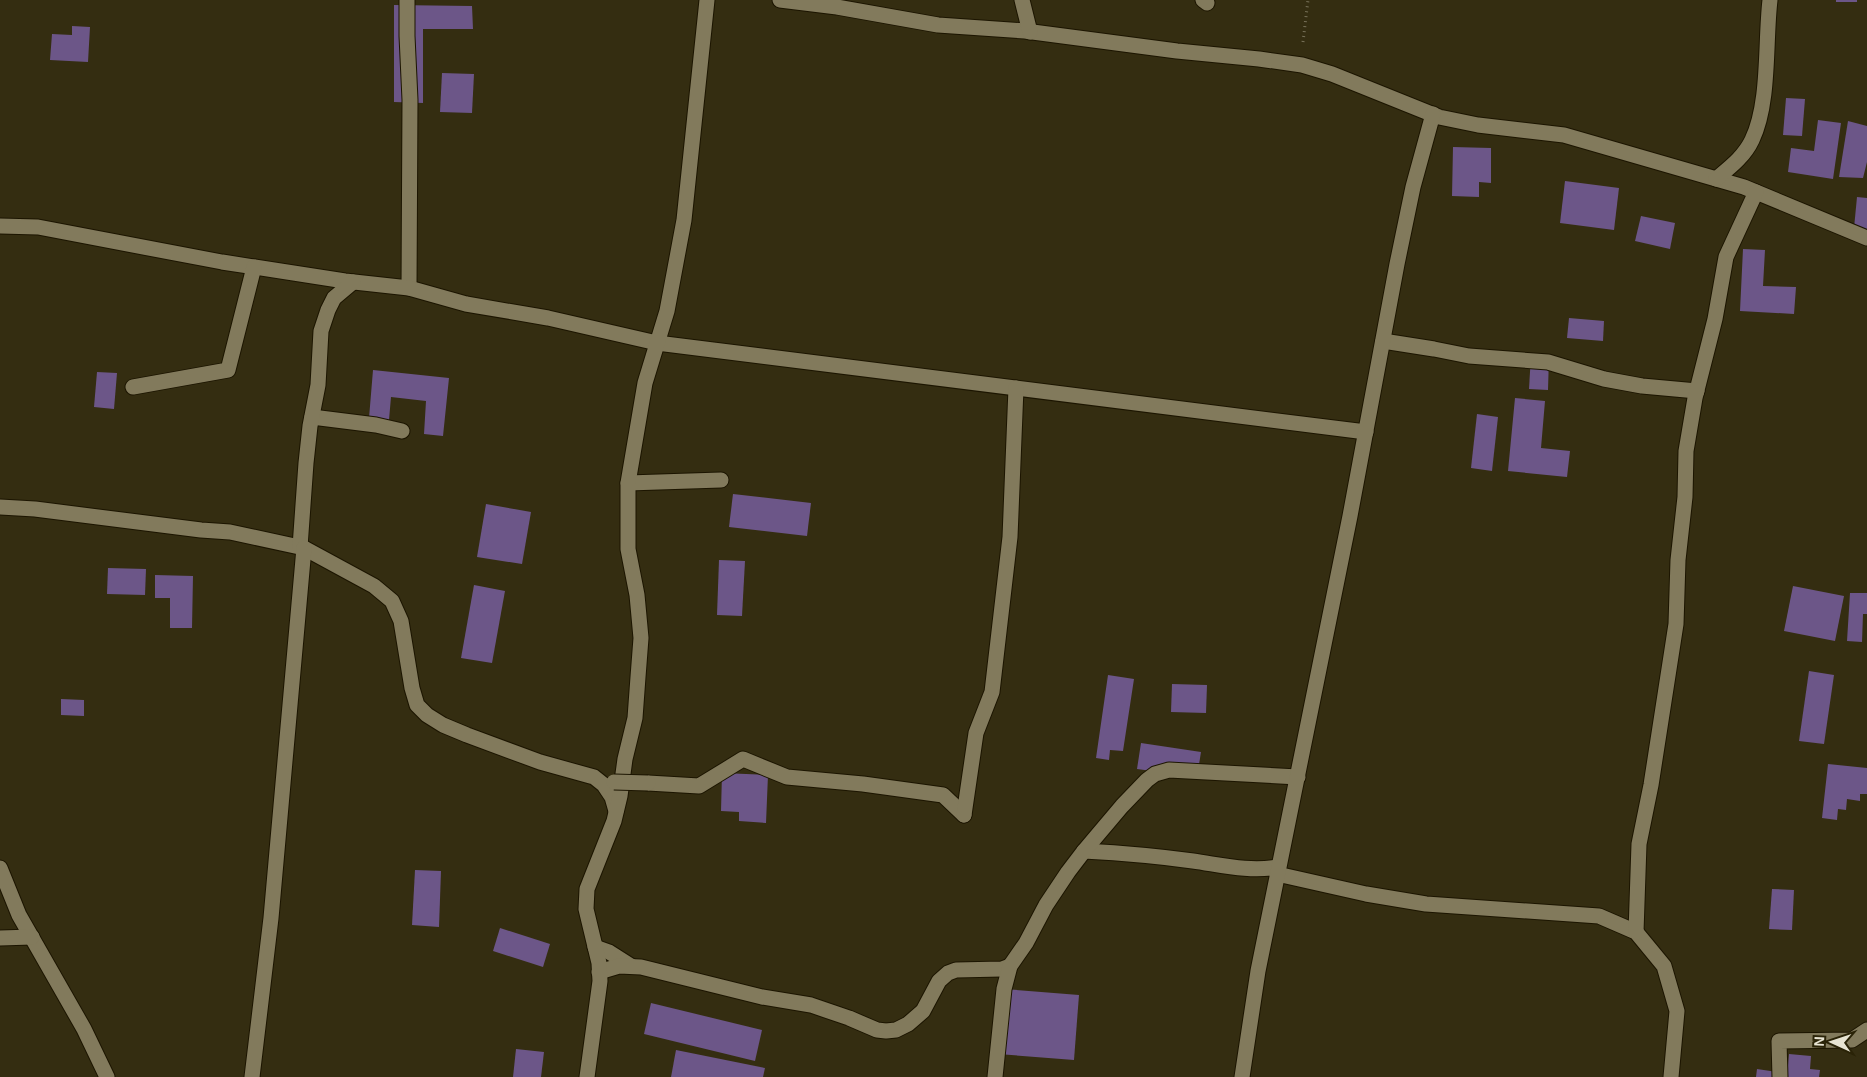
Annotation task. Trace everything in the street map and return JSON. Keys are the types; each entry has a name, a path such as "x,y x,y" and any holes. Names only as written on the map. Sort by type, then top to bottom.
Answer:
{"street":[{"path":"407,0 406,36 410,100 409,288"},
{"path":"587,1077 600,972 586,909 587,889 616,811 625,759 635,718 640,638 637,595 628,549 628,483 645,383 667,311 684,220 707,0"},
{"path":"780,0 837,7 938,25 1030,32 1302,65 1332,74 1433,114 1478,124 1564,135 1756,192 1867,238"},
{"path":"1022,0 1030,32"},
{"path":"1716,180 1740,158 1752,141 1757,125 1763,97 1770,0"},
{"path":"1242,1077 1258,971 1277,870 1298,777 1413,187 1433,114"},
{"path":"1636,932 1639,844 1651,785 1676,624 1678,560 1685,497 1686,451 1697,391 1715,319 1726,257 1756,192"},
{"path":"0,226 48,229 254,267 409,288 466,304 548,318 657,343 1366,432"},
{"path":"133,388 228,370 254,267"},
{"path":"252,1077 270,928 302,547 306,463 318,385 321,331 334,298 354,282"},
{"path":"1383,341 1468,356 1548,362 1604,378 1642,386 1697,391"},
{"path":"614,782 699,786 743,759 787,777 943,794 964,815 976,733 992,692 1010,537 1016,388"},
{"path":"312,417 376,425 402,431"},
{"path":"628,483 721,480"},
{"path":"0,507 35,509 230,532 302,547 374,586 392,601 401,621 412,688 417,705 427,715 443,725 467,735 540,762 594,777 604,785 612,796 616,811"},
{"path":"995,1077 1004,989 1010,966 1026,943 1046,905 1068,872 1122,806 1155,774 1169,770 1298,777"},
{"path":"1084,851 1168,858 1244,869 1277,870 1366,894 1426,904 1599,916 1636,932 1664,966 1677,1011 1671,1077"},
{"path":"0,868 19,915 84,1029 107,1077"},
{"path":"0,938 32,937"},
{"path":"595,947 609,952 631,966"},
{"path":"600,972 619,966 631,966 762,997 811,1005 849,1018 863,1025 886,1031 896,1030 908,1024 924,1011 939,982 948,973 961,969 1002,969 1010,966"},
{"path":"1780,1077 1779,1041 1852,1040 1867,1030"}],"path":[{"path":"1302,65 1303,34 1308,0"}],"building":[{"path":"1836,0 1857,0 1857,2 1836,2"},
{"path":"394,5 472,6 473,29 423,29 423,103 394,102"},
{"path":"72,26 90,27 88,62 50,60 52,34 72,35"},
{"path":"442,73 474,74 472,113 440,112"},
{"path":"1786,98 1805,99 1802,136 1783,135"},
{"path":"1818,120 1841,123 1833,179 1788,172 1791,148 1814,151"},
{"path":"1848,121 1867,126 1867,162 1863,178 1839,177"},
{"path":"1453,147 1491,148 1491,183 1479,182 1479,197 1452,196"},
{"path":"1565,181 1619,188 1614,230 1560,223"},
{"path":"1857,197 1867,198 1867,229 1854,228"},
{"path":"1641,216 1675,223 1670,249 1635,241"},
{"path":"1743,249 1765,250 1763,286 1796,287 1794,314 1740,311"},
{"path":"1569,318 1604,321 1603,341 1567,338"},
{"path":"1531,355 1549,356 1548,390 1529,389"},
{"path":"373,370 449,378 443,436 424,434 426,401 391,397 389,420 369,418"},
{"path":"97,372 117,373 114,409 94,407"},
{"path":"1515,398 1545,401 1541,448 1570,451 1567,477 1508,471"},
{"path":"1477,414 1498,417 1492,471 1471,468"},
{"path":"733,494 811,503 807,536 729,527"},
{"path":"486,504 531,512 522,564 477,557"},
{"path":"719,560 745,561 742,616 717,615"},
{"path":"108,568 146,569 145,595 107,594"},
{"path":"155,575 193,576 192,628 170,628 170,598 155,598"},
{"path":"474,585 505,591 492,663 461,658"},
{"path":"1793,586 1844,596 1835,641 1784,631"},
{"path":"1850,593 1867,593 1867,614 1863,614 1862,642 1847,641"},
{"path":"1809,671 1834,675 1824,744 1799,741"},
{"path":"1108,675 1134,679 1123,751 1110,750 1109,760 1096,758"},
{"path":"1172,684 1207,685 1206,713 1171,712"},
{"path":"61,699 84,700 84,716 61,715"},
{"path":"1141,743 1201,752 1197,777 1137,769"},
{"path":"1828,764 1867,768 1867,794 1860,794 1860,801 1847,799 1846,810 1838,809 1837,820 1822,818"},
{"path":"722,773 768,775 766,823 739,821 739,812 721,811"},
{"path":"415,870 441,871 439,927 412,925"},
{"path":"1772,889 1794,890 1792,930 1769,929"},
{"path":"500,928 550,944 543,967 493,951"},
{"path":"1004,989 1079,995 1074,1060 998,1054"},
{"path":"651,1003 762,1030 755,1061 644,1034"},
{"path":"516,1049 544,1052 541,1077 513,1077"},
{"path":"676,1050 765,1068 763,1077 671,1077"},
{"path":"1789,1054 1811,1056 1810,1069 1820,1070 1819,1077 1787,1077"},
{"path":"1757,1069 1777,1072 1776,1077 1756,1077"}]}
